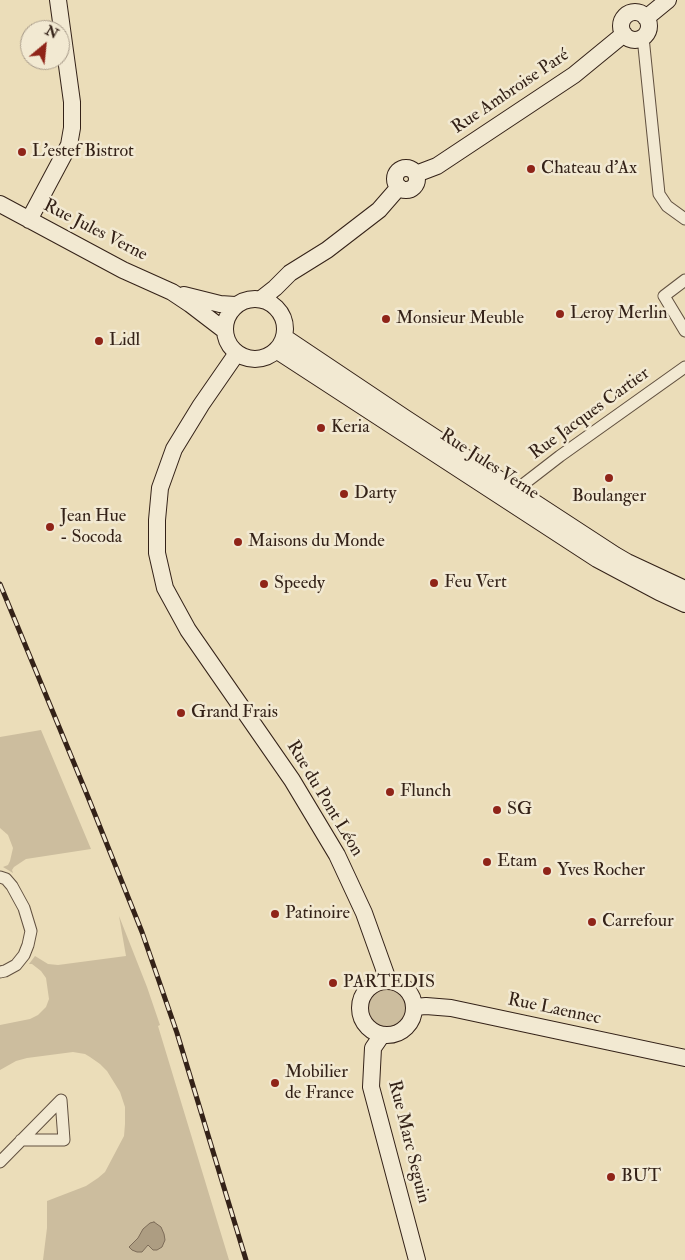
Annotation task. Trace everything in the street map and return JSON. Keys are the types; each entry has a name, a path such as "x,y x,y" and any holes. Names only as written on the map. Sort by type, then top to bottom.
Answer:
{"street":[{"path":"29,220 69,145 72,128 72,102 58,0"},
{"path":"646,18 668,0"},
{"path":"643,38 630,39 624,34 622,25 626,7 646,18 649,27 643,38 659,194 667,206 685,219"},
{"name":"Rue Ambroise Paré","path":"290,274 327,250 379,210 399,187 406,190 413,188 416,182 416,174 437,166 574,75 624,34"},
{"name":"Rue Jules Verne","path":"0,204 123,270 172,292 224,330"},
{"path":"261,299 290,274"},
{"path":"280,311 282,294 290,274"},
{"path":"685,280 664,296 685,331"},
{"name":"Rue Jules Verne","path":"172,292 220,304 235,305"},
{"path":"261,299 268,301 280,311 284,320 285,330 280,343 266,357 251,359 237,353 230,347 224,330 225,321 235,305 243,300 261,299"},
{"name":"Rue Jules Verne","path":"280,343 516,490 627,562 685,589"},
{"name":"Rue Jules Verne","path":"280,343 597,559 685,604"},
{"name":"Rue du Pont Léon","path":"237,353 201,405 174,449 160,488 157,520 157,553 165,588 188,630 292,780 337,855 364,913 388,980"},
{"name":"Rue Jacques Cartier","path":"516,490 560,456 685,367"},
{"path":"0,876 6,879 12,886 24,908 31,931 24,955 16,965 0,972"},
{"path":"388,980 404,986 410,992 415,1007 414,1015 405,1029 390,1035 373,1032 361,1018 359,1009 360,1000 371,985 379,981 388,980"},
{"name":"Rue Laennec","path":"415,1007 451,1008 685,1058"},
{"name":"Rue Marc Seguin","path":"382,1035 373,1048 371,1087 417,1260"},
{"path":"0,1162 21,1140"}],"shaded area":[{"path":"41,730 91,849 26,859 14,867 13,873 3,867 8,865 13,848 8,835 0,828 0,737"},
{"path":"119,916 160,1025 158,1026 229,1260 43,1260 47,1228 47,1201 86,1186 105,1172 124,1136 125,1107 120,1092 107,1071 85,1054 73,1052 27,1058 16,1061 0,1070 0,1025 30,1019 38,1015 46,1007 49,999 46,978 41,971 32,964 29,964 35,956 48,964 58,965 126,956"},
{"path":"391,985 403,991 408,998 408,1016 403,1023 396,1028 383,1029 371,1023 366,1016 365,1003 371,991 378,986"},
{"path":"154,1222 161,1227 164,1234 165,1240 162,1247 153,1250 148,1245 142,1252 132,1250 129,1247 138,1238 143,1229"}],"railway":[{"path":"0,584 142,932 177,1033 246,1260"}],"place":[{"name":"L'estef Bistrot","path":"22,152"},
{"name":"Chateau d'Ax","path":"531,169"},
{"name":"Leroy Merlin","path":"560,314"},
{"name":"Monsieur Meuble","path":"386,319"},
{"name":"Lidl","path":"99,341"},
{"name":"Keria","path":"321,428"},
{"name":"Boulanger","path":"609,478"},
{"name":"Darty","path":"344,494"},
{"name":"Jean Hue - Socoda","path":"50,527"},
{"name":"Maisons du Monde","path":"238,542"},
{"name":"Feu Vert","path":"434,583"},
{"name":"Speedy","path":"264,584"},
{"name":"Grand Frais","path":"181,713"},
{"name":"Flunch","path":"390,792"},
{"name":"SG","path":"497,810"},
{"name":"Etam","path":"487,862"},
{"name":"Yves Rocher","path":"547,871"},
{"name":"Patinoire","path":"275,914"},
{"name":"Carrefour","path":"592,922"},
{"name":"PARTEDIS","path":"333,983"},
{"name":"Mobilier de France","path":"275,1083"},
{"name":"BUT","path":"611,1177"}]}
